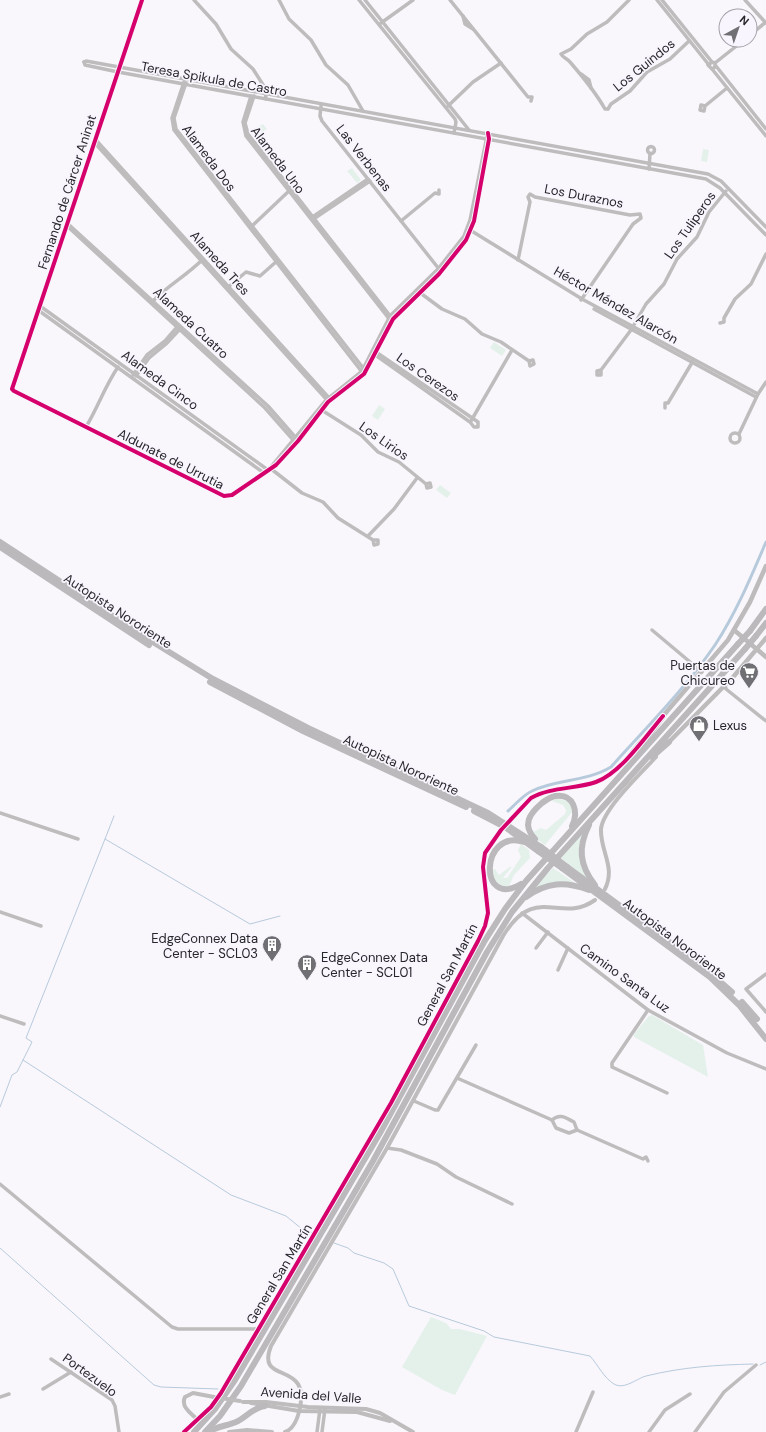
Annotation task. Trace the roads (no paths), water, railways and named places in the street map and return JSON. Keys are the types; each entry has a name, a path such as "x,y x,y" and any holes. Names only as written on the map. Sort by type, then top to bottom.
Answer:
{"highway":[{"name":"Autopista Nororiente","path":"0,542 148,639 220,682 308,728 488,813 565,867 605,892 716,977 745,1006 766,1032"},
{"name":"Autopista Nororiente","path":"0,547 143,641 230,693 310,735 480,814 540,849"},
{"path":"194,1432 211,1415 228,1391 322,1226 389,1118 484,942 505,909 526,882 569,833 750,631 766,608"},
{"path":"205,1432 233,1398 335,1233 494,940 517,904 745,649 766,623"},
{"path":"625,770 663,716"},
{"path":"629,777 669,742"},
{"path":"540,849 530,833 528,822 532,812 550,797 563,796 574,806 576,817 569,833"},
{"path":"597,814 583,837 581,856 587,873 605,892"},
{"path":"526,882 512,889 501,888 491,880 489,869 496,850 504,842 515,840 531,845"},
{"name":"Autopista Nororiente","path":"565,867 596,897 714,981 739,1005 766,1039"},
{"path":"517,904 538,889 554,884 570,884 596,897"},
{"path":"208,1432 219,1426 237,1422 254,1409 265,1406"}],"main road":[{"path":"663,716 702,672 734,630 750,602 766,566"},
{"path":"734,630 766,657"},
{"path":"669,742 724,687 766,638"}],"street":[{"name":"Fernando de Cárcer Aninat","path":"12,390 142,0"},
{"path":"194,0 216,24 231,49 251,67 266,94 266,99"},
{"path":"279,0 291,21 312,40 326,64 348,85 363,111 362,116"},
{"path":"359,0 381,23 450,105 469,130 469,135"},
{"path":"365,0 456,120 454,132"},
{"path":"381,23 413,0"},
{"path":"450,0 463,16 465,24 473,29 528,97"},
{"path":"568,59 561,54 568,51 586,34 607,22 629,0"},
{"path":"656,0 689,40 713,65 727,88 766,136"},
{"path":"662,0 766,129"},
{"path":"745,0 766,22 758,28"},
{"name":"Los Guindos","path":"568,59 580,74 590,80 591,88 603,103 606,110 611,104 630,91 647,72 672,57 689,40"},
{"path":"713,65 734,48"},
{"path":"568,51 568,59"},
{"name":"Teresa Spikula de Castro","path":"766,227 719,180 711,175 455,127 120,67 84,62 85,65 118,72 706,179 714,183 725,193 766,235"},
{"path":"446,108 474,82 501,63"},
{"name":"Alameda Dos","path":"186,79 172,116 173,128 364,371"},
{"path":"705,106 727,88"},
{"name":"Alameda Uno","path":"254,91 243,122 244,134 391,319"},
{"name":"Las Verbenas","path":"321,104 320,116 322,121 439,270"},
{"name":"Aldunate de Urrutia","path":"12,390 224,496 232,495 269,469 272,463 296,440 328,400 364,371 391,319 439,270 469,231 488,133"},
{"name":"Alameda Tres","path":"95,140 328,400"},
{"path":"582,156 583,151"},
{"path":"649,169 650,154"},
{"path":"312,218 369,180"},
{"name":"Los Tuliperos","path":"601,370 631,329 646,304 666,282 675,261 695,239 709,212 728,189"},
{"path":"251,227 290,190"},
{"path":"401,221 435,193"},
{"name":"Los Duraznos","path":"518,261 530,202 528,197 529,194 535,198 630,215 638,213 641,215 640,218 633,224 581,300"},
{"name":"Los Duraznos","path":"630,215 633,219 633,224"},
{"name":"Alameda Cuatro","path":"67,224 268,406 296,440"},
{"name":"Héctor Méndez Alarcón","path":"469,231 631,329 757,395"},
{"path":"724,318 735,299 751,284 766,254"},
{"path":"152,302 169,286 187,275 202,260"},
{"path":"227,288 246,272 261,276 277,261"},
{"path":"418,291 444,310 465,319 482,334 501,342 529,361"},
{"name":"Alameda Cinco","path":"40,306 119,366"},
{"name":"Alameda Cinco","path":"38,310 269,469"},
{"path":"134,376 149,358 164,346 179,327"},
{"name":"Los Cerezos","path":"374,353 472,422 512,350"},
{"path":"668,403 693,362"},
{"path":"86,427 98,406 105,387 119,366"},
{"name":"Alameda Cinco","path":"134,376 264,473"},
{"path":"739,434 757,395 766,382"},
{"name":"Los Lirios","path":"320,409 362,436 378,452 399,462 426,484"},
{"path":"269,469 302,493 324,504 340,520 373,540"},
{"path":"368,536 394,509 417,478"},
{"path":"652,630 702,672"},
{"path":"724,687 766,721"},
{"path":"510,821 534,797 590,784 609,775 663,716"},
{"path":"605,892 609,870 601,836 604,818 612,805 669,742"},
{"path":"0,813 78,839"},
{"name":"General San Martín","path":"322,1226 425,1040 483,930 488,908 483,858 488,847 501,830"},
{"path":"335,1233 414,1101 503,936 514,920 522,913 536,907 578,907 596,897"},
{"path":"0,912 41,926"},
{"name":"Camino Santa Luz","path":"522,913 648,1010 726,1053 766,1069"},
{"path":"536,948 548,932"},
{"path":"558,970 568,948"},
{"path":"766,974 746,990 766,1012"},
{"path":"648,1010 627,1039 612,1063 612,1067 667,1093"},
{"path":"0,1016 24,1024"},
{"path":"414,1101 437,1110 476,1045"},
{"path":"456,1078 552,1120 556,1128 569,1133 577,1130 643,1159"},
{"path":"552,1120 558,1116 563,1116 575,1123 577,1130"},
{"path":"387,1148 400,1149 438,1164 456,1177 512,1204"},
{"path":"0,1184 172,1327 178,1329 258,1329"},
{"name":"General San Martín","path":"184,1432 198,1420 219,1396 258,1329 314,1240"},
{"path":"285,1432 295,1426 299,1408 300,1392 298,1385 292,1378 273,1369 269,1362 268,1354 272,1344 326,1247"},
{"name":"Portezuelo","path":"51,1359 112,1400 115,1406 119,1432"},
{"path":"695,1432 724,1392 756,1365"},
{"path":"43,1389 71,1372"},
{"path":"576,1432 593,1392"},
{"name":"Avenida del Valle","path":"198,1420 185,1406 183,1401 185,1397 193,1393 265,1406 322,1410 366,1408 380,1413 413,1432"},
{"path":"0,1397 9,1394"},
{"path":"649,1432 665,1410 690,1394"},
{"name":"Avenida del Valle","path":"242,1401 266,1402 299,1408"},
{"path":"317,1432 322,1410"},
{"path":"322,1410 322,1432"},
{"path":"229,1432 247,1430 272,1432"}],"waterway":[{"path":"508,811 532,791 551,784 592,775 611,767 678,693 715,645 723,633 749,582 766,542"},
{"path":"114,816 105,839 250,924 280,916"},
{"path":"0,1107 12,1075 17,1072 32,1042 26,1038 105,839"},
{"path":"23,1060 231,1195 286,1216 302,1229 313,1233"},
{"path":"334,1243 348,1248 354,1253 384,1263 393,1269 409,1306 484,1331 494,1337 590,1356 607,1378 618,1386 626,1385 646,1376 673,1370 753,1364"},
{"path":"0,1248 154,1385 161,1387 218,1389"},
{"path":"760,1365 766,1362"}],"place":[{"name":"Puertas de Chicureo","path":"749,689"},
{"name":"Lexus","path":"699,742"},
{"name":"EdgeConnex Data Center - SCL03","path":"272,962"},
{"name":"EdgeConnex Data Center - SCL01","path":"307,981"}]}
